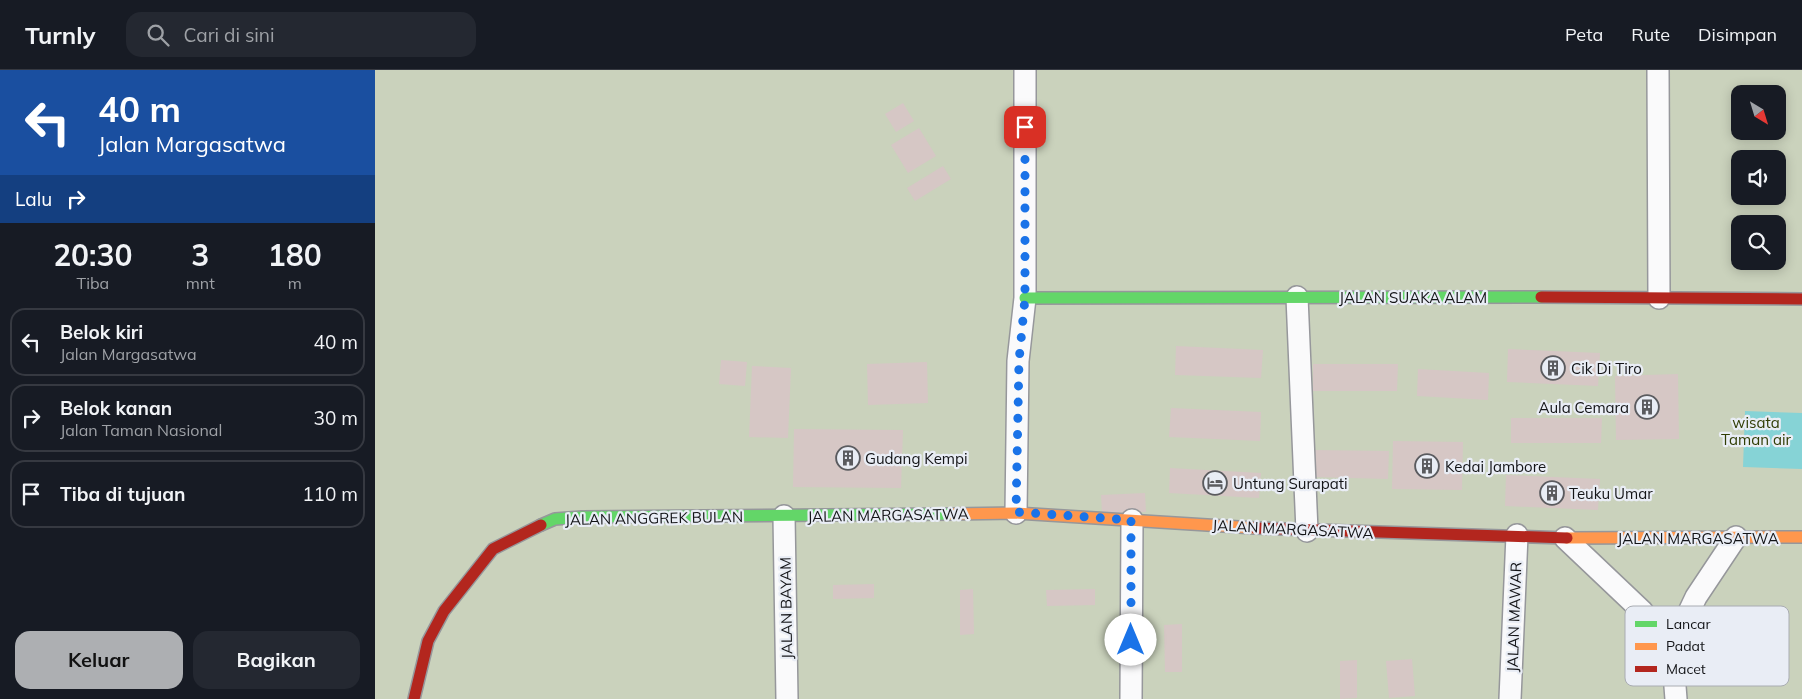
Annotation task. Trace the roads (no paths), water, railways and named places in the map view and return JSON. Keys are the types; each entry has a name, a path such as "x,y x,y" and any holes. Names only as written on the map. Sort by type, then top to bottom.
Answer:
{"street":[{"path":"1016,512 1019,361 1025,298 1025,70"},
{"path":"1658,70 1659,298"},
{"path":"1297,297 1307,531"},
{"name":"JALAN SUAKA ALAM","path":"1025,298 1802,299"},
{"name":"JALAN MARGASATWA","path":"784,516 1016,512 1307,531 1565,538 1802,537"},
{"name":"JALAN ANGGREK BULAN","path":"414,699 428,641 443,611 493,549 518,535 555,519 582,517 784,516"},
{"name":"JALAN BAYAM","path":"784,516 787,699"},
{"path":"1131,520 1131,699"},
{"name":"JALAN MAWAR","path":"1510,699 1517,536"},
{"path":"1692,606 1736,537"},
{"path":"1565,538 1637,606"},
{"path":"1674,686 1675,699"}],"water":[{"path":"1745,411 1802,413 1802,469 1743,467"}],"place":[{"name":"Cik Di Tiro","path":"1553,368"},
{"name":"Aula Cemara","path":"1647,407"},
{"name":"Gudang Kempi","path":"848,458"},
{"name":"Kedai Jambore","path":"1427,466"},
{"name":"Untung Surapati","path":"1215,483"},
{"name":"Teuku Umar","path":"1552,493"}],"park label":[{"name":"wisata Taman air","path":"1756,430"}]}
